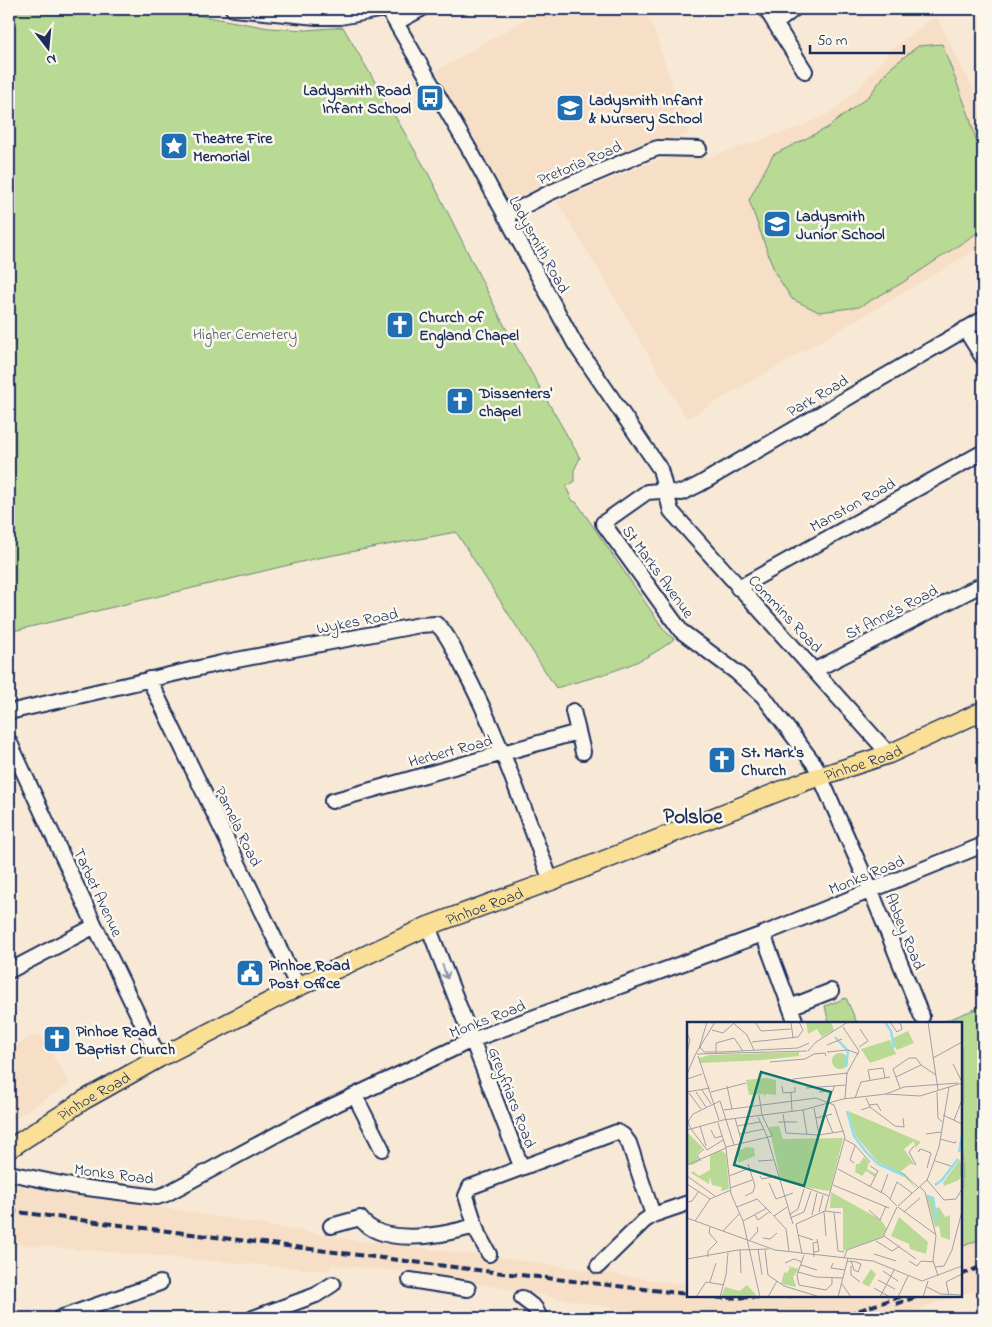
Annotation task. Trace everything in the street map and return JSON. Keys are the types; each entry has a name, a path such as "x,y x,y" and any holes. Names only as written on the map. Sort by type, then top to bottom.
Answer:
{"main road":[{"name":"Pinhoe Road","path":"9,1149 84,1100 159,1058 298,987 428,926 552,881 682,828 889,754 983,711"}],"street":[{"path":"232,9 317,18 386,9"},
{"name":"Ladysmith Road","path":"386,9 397,22 575,344 660,469 666,492"},
{"path":"397,22 421,9"},
{"path":"766,9 805,71"},
{"path":"775,24 794,9"},
{"name":"Pretoria Road","path":"505,216 549,193 649,151 658,148 698,149"},
{"name":"Park Road","path":"666,492 682,493 700,484 983,319"},
{"path":"965,329 983,358"},
{"name":"Manston Road","path":"738,588 983,452"},
{"name":"St Marks Avenue","path":"666,492 647,492 602,523 681,631 736,672 763,696 805,750 822,777"},
{"name":"Commins Road","path":"666,492 671,511 738,588 815,670 889,754"},
{"name":"St Anne's Road","path":"815,670 983,584"},
{"name":"Wykes Road","path":"9,712 221,663 420,625 436,624 446,635 479,696 504,753 552,881"},
{"name":"Pamela Road","path":"149,679 298,987"},
{"path":"573,711 583,752"},
{"name":"Herbert Road","path":"332,801 578,732"},
{"name":"Tarbet Avenue","path":"9,741 159,1058"},
{"name":"Abbey Road","path":"822,777 922,1017"},
{"name":"Monks Road","path":"9,1173 72,1186 157,1197 166,1194 309,1117 472,1040 763,934 983,845"},
{"path":"9,971 95,926"},
{"name":"Greyfriars Road","path":"428,926 521,1166"},
{"path":"763,934 796,1022"},
{"path":"790,1007 831,991"},
{"path":"355,1096 382,1149"},
{"name":"Greyfriars Road","path":"489,1254 474,1226 466,1196 467,1190 476,1183 617,1132 623,1135 629,1143 653,1215"},
{"path":"598,1266 653,1215 687,1203"},
{"path":"331,1226 360,1218 378,1231 389,1235 421,1236 448,1234 474,1226"},
{"path":"410,1280 468,1289"},
{"path":"60,1318 160,1282"},
{"path":"252,1318 316,1295 333,1284"},
{"path":"522,1298 534,1308 540,1318"}],"shaded area":[{"name":"Ladysmith Infant & Nursery School","path":"544,9 642,9 651,22 674,90 691,126 687,136 646,142 509,201 436,71"},
{"name":"Ladysmith Junior School","path":"936,16 974,90 983,118 983,246 687,419 557,201 656,161 669,158 709,157 802,126 831,112 860,87 890,50"},
{"path":"39,1033 70,1084 9,1122 9,1049"},
{"path":"9,1184 347,1239 504,1258 674,1283 687,1282 687,1297 955,1297 929,1305 906,1318 668,1318 419,1273 332,1265 329,1271 14,1244 9,1247"},
{"path":"983,1238 983,1287 962,1295 962,1247"}],"green space":[{"name":"Higher Cemetery","path":"9,9 163,9 269,28 307,30 343,27 428,173 503,323 580,458 574,470 574,482 566,487 572,500 577,503 665,631 674,639 661,649 633,664 556,688 456,532 318,558 9,632"},
{"path":"942,44 969,115 983,164 983,229 902,283 859,307 819,312 792,299 775,273 749,200 773,155 827,128 869,96 889,69 918,46"},
{"path":"846,998 857,1022 829,1022 825,1006"},
{"path":"983,1006 983,1238 962,1247 962,1022 943,1022"}],"railway":[{"path":"9,1211 485,1271 687,1294"},
{"path":"962,1275 983,1266"},
{"path":"713,1297 757,1297"},
{"path":"836,1318 899,1297"},
{"path":"896,1304 916,1297"}],"place":[{"name":"Ladysmith Road Infant School","path":"430,98"},
{"name":"Ladysmith Infant & Nursery School","path":"570,108"},
{"name":"Theatre Fire Memorial","path":"174,146"},
{"name":"Ladysmith Junior School","path":"777,224"},
{"name":"Church of England Chapel","path":"400,325"},
{"name":"Dissenters' chapel","path":"460,401"},
{"name":"St. Mark's Church","path":"722,760"},
{"name":"Pinhoe Road Post Office","path":"250,973"},
{"name":"Pinhoe Road Baptist Church","path":"57,1039"}],"district":[{"name":"Polsloe","path":"693,816"}]}
